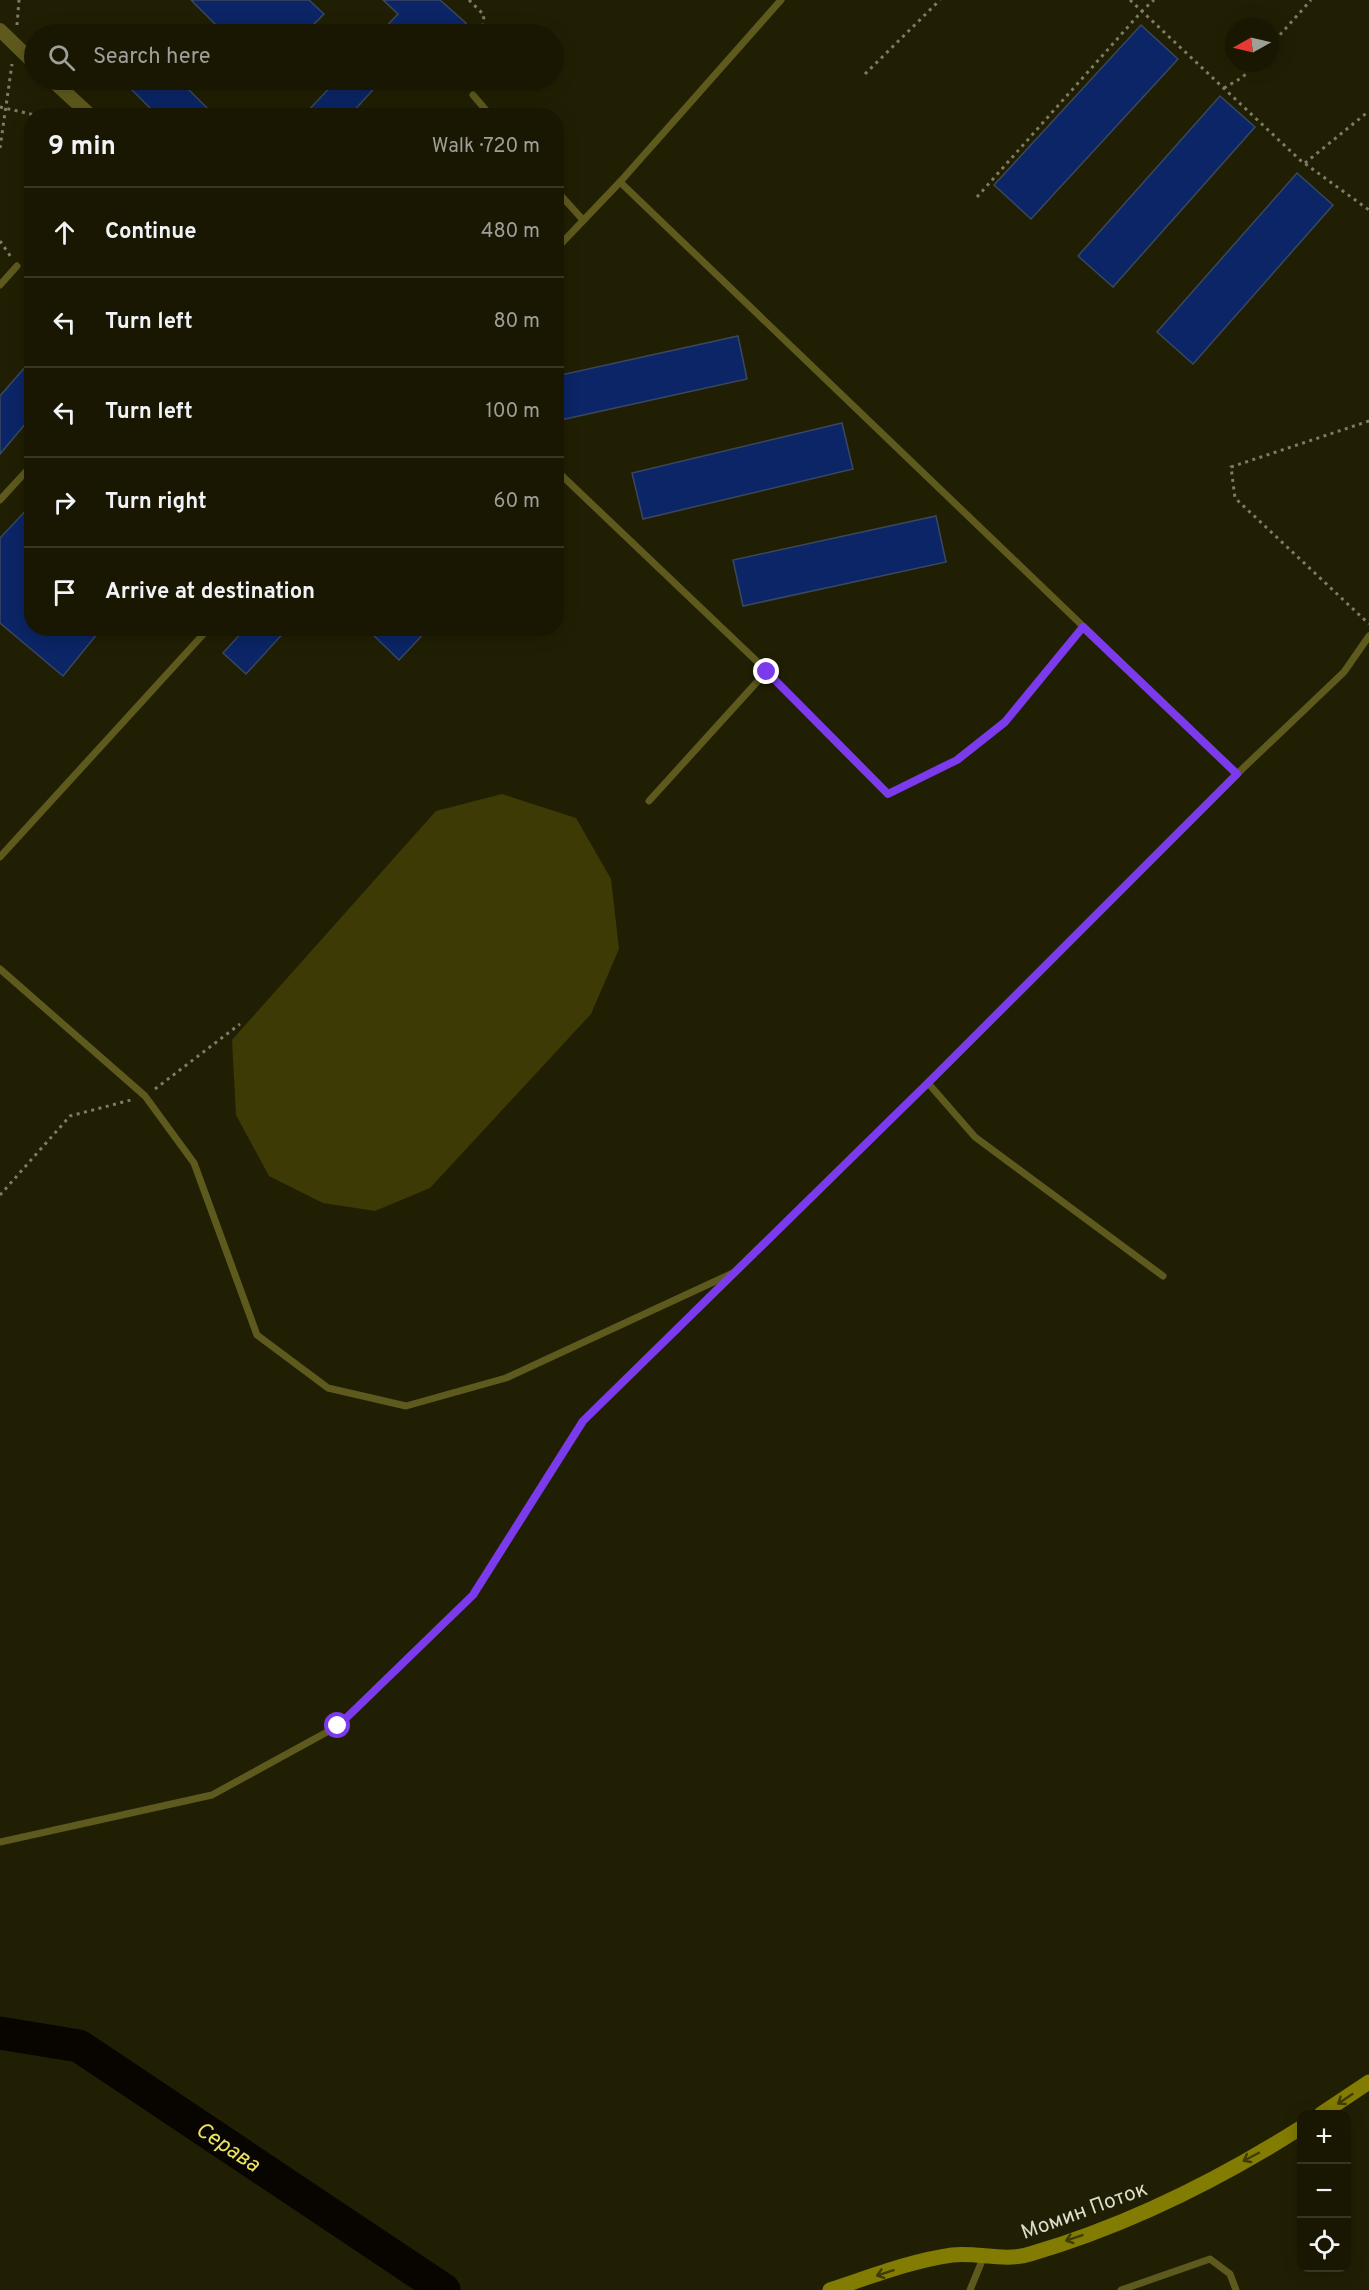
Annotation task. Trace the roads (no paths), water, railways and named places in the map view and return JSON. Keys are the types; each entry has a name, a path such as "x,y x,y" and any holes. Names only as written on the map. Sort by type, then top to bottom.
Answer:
{"street":[{"path":"0,30 24,54"},
{"path":"63,90 82,108"},
{"path":"1328,2110 1369,2082"},
{"name":"Момин Поток","path":"830,2290 914,2263 953,2255 1004,2258 1028,2255 1120,2222 1182,2195 1297,2130"}],"lane":[{"path":"564,240 620,182 781,0"},
{"path":"474,95 485,108"},
{"path":"620,182 1237,774"},
{"path":"564,199 583,220"},
{"path":"0,285 17,266"},
{"path":"0,500 24,474"},
{"path":"564,478 767,672 649,801"},
{"path":"0,857 202,636"},
{"path":"0,1842 212,1795 338,1726 473,1595 583,1421 928,1083 1237,774 1344,672 1369,636"},
{"path":"0,969 146,1096 194,1163 257,1335 328,1388 406,1406 506,1378 735,1272"},
{"path":"928,1083 975,1137 1163,1276"},
{"path":"970,2290 984,2256"},
{"path":"1121,2290 1210,2259 1230,2274 1236,2290"}],"waterway":[{"name":"Серава","path":"0,2033 79,2046 444,2290"}]}
